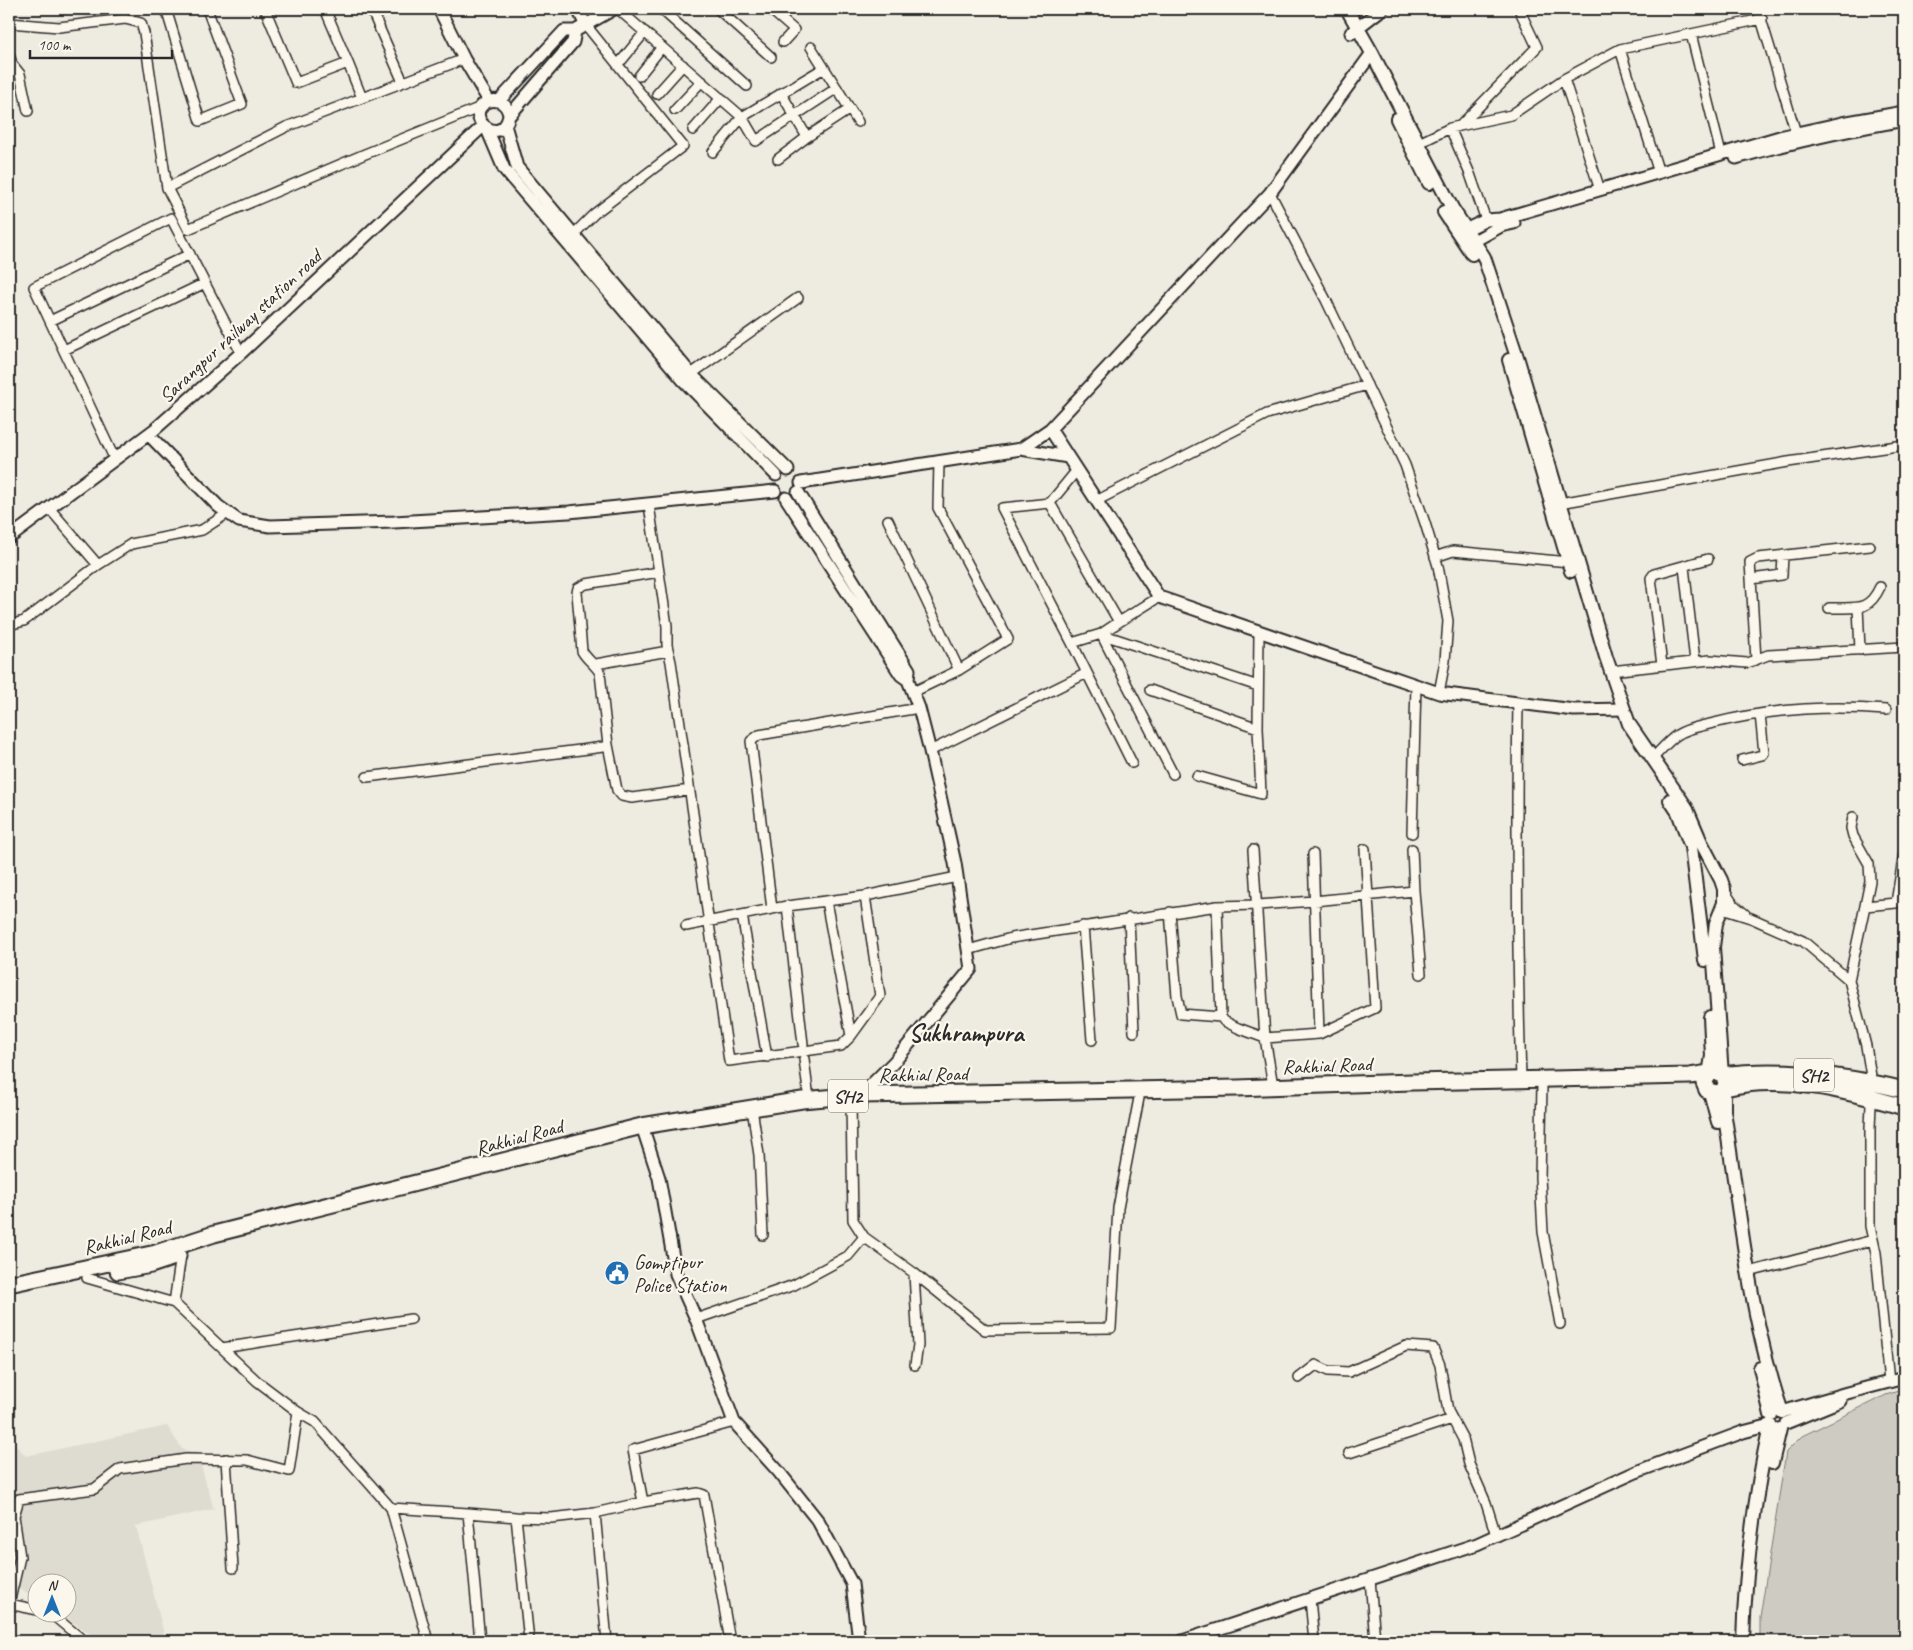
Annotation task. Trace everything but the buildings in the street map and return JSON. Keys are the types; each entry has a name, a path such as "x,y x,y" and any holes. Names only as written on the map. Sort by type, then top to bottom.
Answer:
{"main road":[{"path":"1337,9 1354,30 1419,143 1470,244 1510,363 1569,562 1619,708 1682,810 1696,844 1721,880 1724,889 1724,903 1716,923 1713,948 1716,1110 1750,1324 1777,1420 1753,1524 1743,1641"},
{"path":"1347,9 1354,30"},
{"path":"1369,57 1444,212 1463,231"},
{"path":"1470,244 1484,257 1518,360 1611,671 1621,728 1682,810"},
{"path":"1696,844 1698,897 1704,944 1712,1056 1716,1084 1724,1111 1757,1323 1769,1372 1777,1420 1762,1525 1750,1641"},
{"path":"1698,897 1707,909 1712,911 1722,909"},
{"name":"Rakhial Road","path":"9,1292 152,1265 217,1241 643,1130 858,1100 1521,1079 1716,1084 1800,1084 1872,1090 1904,1090"},
{"name":"Rakhial Road","path":"9,1284 156,1253 214,1234 643,1130 809,1099 1139,1098 1542,1086 1716,1084"},
{"name":"Rakhial Road","path":"1872,1090 1904,1106"}],"street":[{"path":"166,9 200,121 242,104 207,9"},
{"path":"266,9 296,83 348,63"},
{"path":"325,9 362,98"},
{"path":"370,9 403,82"},
{"path":"439,9 489,103"},
{"path":"485,127 497,130 507,121 573,42 580,28 578,9"},
{"path":"614,9 580,28 564,31 489,103 479,117 504,170 776,475"},
{"path":"618,9 742,117 756,141 837,88"},
{"path":"661,9 746,86"},
{"path":"718,9 771,57"},
{"path":"770,9 794,30 783,42"},
{"path":"1354,30 1382,9"},
{"path":"1455,128 1536,47 1519,9"},
{"path":"1758,9 1796,133"},
{"path":"9,23 59,27 126,19 141,22 167,188 188,229"},
{"path":"1419,143 1455,128 1511,115 1564,79 1620,49 1762,19"},
{"path":"573,235 594,214 683,146 580,28"},
{"path":"622,60 645,32"},
{"path":"1691,34 1721,154"},
{"path":"639,76 662,47"},
{"path":"811,47 858,122"},
{"path":"1620,49 1659,173"},
{"path":"9,54 12,64 20,74 28,111"},
{"path":"1021,449 1050,429 1270,193 1369,57"},
{"path":"167,188 286,127 464,59"},
{"path":"657,94 683,65"},
{"path":"712,152 742,117 824,68"},
{"path":"1564,79 1600,190"},
{"path":"675,110 702,82"},
{"path":"781,93 807,136"},
{"path":"693,130 720,98"},
{"path":"179,234 489,103 506,107 507,121 517,167 687,377 788,470 797,474 800,487 909,670 908,680 919,708 930,752 957,878 971,969 894,1062 858,1100 853,1220 864,1238 914,1273 984,1330 1111,1328 1118,1208 1139,1098"},
{"path":"778,159 807,136 850,109"},
{"path":"1470,244 1501,226 1600,190 1796,133 1904,112"},
{"path":"1463,231 1486,220 1500,219 1547,209 1785,144 1844,130 1904,120"},
{"name":"Sarangpur railway station road","path":"9,538 149,434 241,353 485,127"},
{"path":"1455,128 1486,220"},
{"path":"1270,193 1311,269 1405,465 1425,522 1435,557 1448,621 1445,661 1439,693"},
{"path":"115,460 34,287 171,218 241,353"},
{"path":"50,321 190,254"},
{"path":"64,350 205,283"},
{"path":"687,377 798,298"},
{"path":"1096,501 1267,414 1367,386"},
{"path":"1050,429 1159,597 1259,633 1439,693 1574,710 1619,708"},
{"path":"149,434 218,506 239,521 270,526 540,514 650,505 775,491 786,498 901,675 908,680"},
{"path":"1560,503 1751,468 1904,445"},
{"path":"786,498 795,495 800,487 1021,449 1068,457"},
{"path":"913,692 959,670 1008,639 938,508 940,462"},
{"path":"775,491 773,483 776,475 783,470 788,470"},
{"path":"1076,470 1050,503 1002,508 1132,762"},
{"path":"1050,503 1119,622"},
{"path":"650,505 668,650 729,1062 840,1046 851,1036 880,996 866,896"},
{"path":"49,508 98,565"},
{"path":"9,625 24,621 98,565 131,544 202,530 228,513"},
{"path":"888,520 959,670"},
{"path":"1756,660 1750,562 1754,559 1870,546"},
{"path":"1435,557 1453,551 1569,562"},
{"path":"1751,579 1782,575 1783,556"},
{"path":"1662,665 1651,578 1654,574 1708,559"},
{"path":"1684,567 1696,662"},
{"path":"659,572 586,584 578,588 582,651 586,657 596,664 600,673 608,744 617,790 622,796 632,798 690,790"},
{"path":"1830,608 1858,607 1869,604 1875,598 1880,587"},
{"path":"1072,644 1101,634 1159,597"},
{"path":"1858,607 1860,650"},
{"path":"1197,776 1261,794 1258,728 1259,633"},
{"path":"1101,634 1258,686"},
{"path":"1101,634 1172,774"},
{"path":"1611,671 1710,660 1747,664 1768,656 1904,648"},
{"path":"596,664 668,650"},
{"path":"930,752 1087,673"},
{"path":"1412,832 1416,685"},
{"path":"1150,690 1258,728"},
{"path":"1518,703 1516,866 1521,1079"},
{"path":"772,910 751,741 759,735 919,708"},
{"path":"1652,759 1678,734 1697,727 1744,716 1792,710 1856,708 1886,710"},
{"path":"1742,760 1764,753 1760,714"},
{"path":"367,778 595,748 608,744"},
{"path":"1853,817 1851,828 1853,836 1868,860 1870,873 1849,980 1866,1046 1872,1090 1870,1226 1873,1240 1883,1383"},
{"path":"1217,906 1221,1017 1224,1021 1265,1038 1319,1034 1374,1008 1365,849"},
{"path":"1412,849 1421,974"},
{"path":"1253,850 1265,1038 1273,1086"},
{"path":"1313,854 1319,1034"},
{"path":"1865,906 1896,903 1904,854"},
{"path":"686,926 787,906 866,896 957,878"},
{"path":"1724,889 1733,904 1751,918"},
{"path":"968,950 1011,938 1170,912 1217,906 1314,901 1414,891"},
{"path":"826,901 851,1036"},
{"path":"787,906 803,1044"},
{"path":"1722,909 1751,918 1803,942 1849,980"},
{"path":"1170,912 1180,1012 1188,1016 1221,1017"},
{"path":"742,915 767,1057"},
{"path":"1129,918 1134,1032"},
{"path":"1083,926 1092,1040"},
{"path":"804,1059 809,1099"},
{"path":"1542,1086 1540,1177 1542,1232 1560,1324"},
{"path":"753,1115 759,1156 763,1235"},
{"path":"643,1130 659,1178 676,1274 696,1319 734,1422 779,1472 818,1521 852,1584 859,1641"},
{"path":"696,1319 794,1285 848,1256 864,1238"},
{"path":"1749,1272 1873,1240"},
{"path":"174,1303 181,1255"},
{"path":"914,1273 918,1344 915,1365"},
{"path":"87,1278 174,1303 257,1381 298,1412 315,1422 391,1508 428,1641"},
{"path":"222,1348 411,1319"},
{"path":"1299,1378 1316,1365 1328,1371 1349,1372 1406,1346 1433,1348 1440,1366 1448,1411 1463,1439 1469,1464 1486,1502 1496,1535"},
{"path":"1182,1641 1477,1544 1636,1472 1777,1420 1883,1383 1904,1378"},
{"path":"28,1607 9,1604 20,1557 11,1514 19,1499 94,1489 120,1469 186,1459 247,1460 289,1471 298,1412"},
{"path":"1349,1454 1452,1419"},
{"path":"643,1502 633,1450 734,1422"},
{"path":"226,1459 233,1568"},
{"path":"391,1508 551,1518 595,1513 643,1502 698,1493 704,1495 730,1641"},
{"path":"468,1513 480,1641"},
{"path":"595,1513 607,1641"},
{"path":"516,1517 529,1641"},
{"path":"1370,1579 1375,1641"},
{"path":"1310,1600 1314,1641"},
{"path":"61,1622 84,1641"}],"shaded area":[{"path":"1904,1389 1904,1641 1760,1641 1760,1617 1786,1452 1802,1436 1886,1395"},
{"path":"167,1426 182,1449 197,1453 214,1509 136,1526 164,1634 150,1641 101,1641 72,1622 78,1622 78,1572 28,1572 28,1594 9,1582 9,1438 26,1456"}],"place":[{"name":"Gomptipur Police Station","path":"617,1273"}],"district":[{"name":"Sukhrampura","path":"966,1032"}]}
